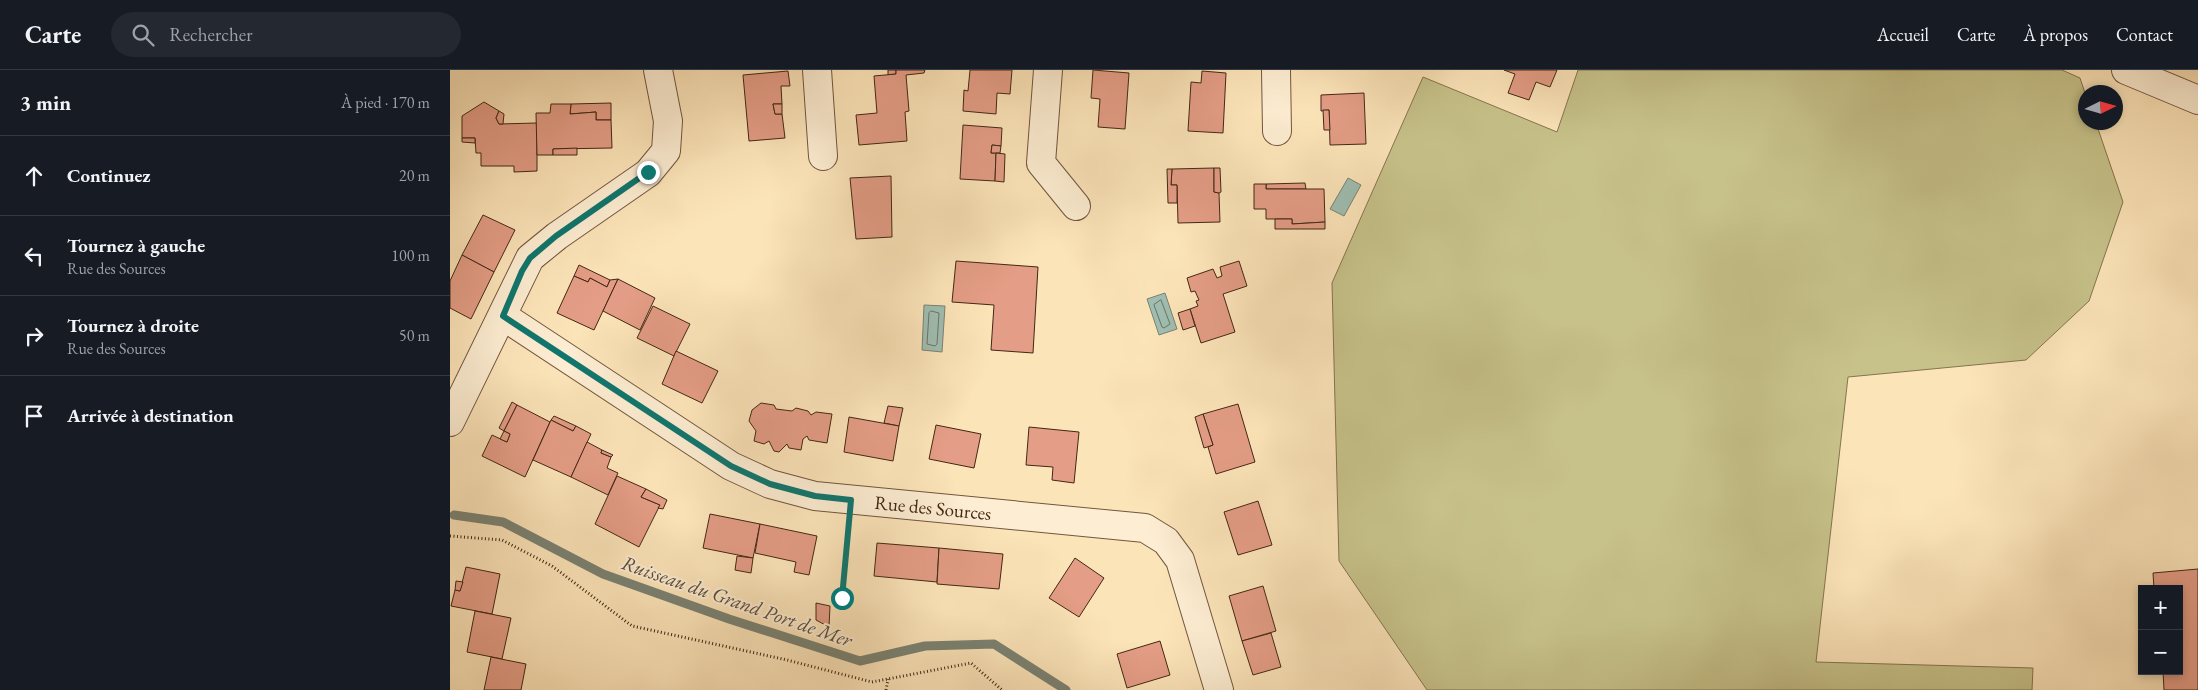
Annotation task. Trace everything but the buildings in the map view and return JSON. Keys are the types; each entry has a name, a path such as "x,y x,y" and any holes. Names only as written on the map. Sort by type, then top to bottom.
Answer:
{"street":[{"path":"450,422 530,258 556,236 648,172 666,151 668,121 658,70"},
{"path":"817,70 823,156"},
{"path":"1048,70 1042,163 1076,206"},
{"path":"1276,70 1277,131"},
{"path":"2126,70 2198,100"},
{"name":"Rue des Sources","path":"503,316 731,466 770,484 815,496 1145,528 1166,541 1180,560 1217,689"}],"path":[{"path":"842,598 851,500"},
{"path":"450,536 502,540 552,566 632,626 787,660 872,682 971,663 1002,690"},
{"path":"886,690 888,679"}],"shaded area":[{"path":"1578,70 2062,70 2080,78 2082,85 2078,85 2078,130 2098,130 2123,202 2089,301 2026,360 1848,377 1816,662 2033,668 2032,690 1427,690 1339,561 1332,283 1423,77 1557,132"}],"water":[{"path":"1348,178 1361,185 1344,216 1330,209"},
{"path":"1165,293 1177,329 1159,335 1147,299"},
{"path":"924,305 945,306 942,352 922,350"}],"waterway":[{"name":"Ruisseau du Grand Port de Mer","path":"454,515 503,522 603,574 729,619 860,661 925,646 994,644 1066,690"}],"route":[{"path":"648,172 556,236 530,258 522,271 503,316 731,466 770,484 815,496 851,500 842,598"}]}
